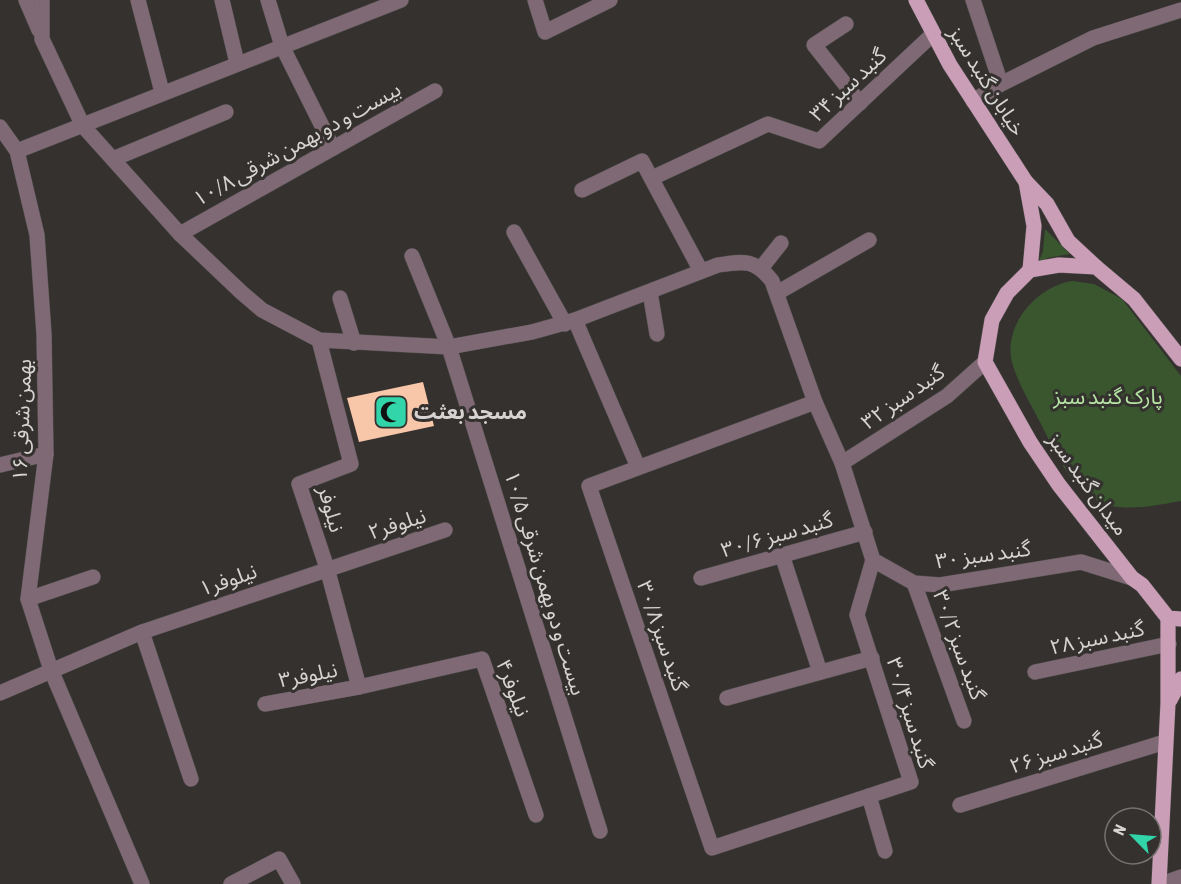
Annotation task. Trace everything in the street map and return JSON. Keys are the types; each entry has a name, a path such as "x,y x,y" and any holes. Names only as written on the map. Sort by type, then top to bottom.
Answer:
{"main road":[{"name":"خیابان گنبد سبز","path":"916,0 933,34 973,101 1026,182 1047,204 1068,241 1096,267"},
{"name":"خیابان گنبد سبز","path":"1026,182 1034,226 1030,270"},
{"path":"985,362 992,320 1007,293 1030,270 1059,266 1096,267 1134,299 1181,359"},
{"name":"میدان گنبد سبز","path":"985,362 1030,442 1059,485 1132,578 1142,585 1174,619"},
{"path":"1160,884 1169,644 1174,619"},
{"path":"1168,703 1181,679"}],"street":[{"path":"26,0 83,126 180,234 262,310 319,340 449,347 570,322 718,265 738,262 762,267 777,293 815,402 842,463 873,560"},
{"path":"42,0 42,39"},
{"path":"138,0 162,93"},
{"path":"222,0 237,63"},
{"path":"268,0 282,46 333,148"},
{"path":"0,127 17,151 401,0"},
{"path":"535,0 545,32 610,0"},
{"path":"974,0 1001,84"},
{"path":"973,101 1001,84 1093,38 1181,10"},
{"path":"846,24 814,45 860,103"},
{"name":"گنبد سبز ۳۴","path":"652,178 768,124 819,141 933,34"},
{"name":"بیست و دو بهمن شرقی ۱۰/۸","path":"180,234 435,91"},
{"path":"113,159 226,112"},
{"name":"بهمن شرقی ۱۶","path":"17,151 37,235 44,334 46,454 28,599 51,670 142,884"},
{"path":"582,190 642,161 701,272"},
{"path":"514,232 570,322 638,467 815,402"},
{"path":"777,293 869,240"},
{"path":"762,267 781,243"},
{"name":"بیست و دو بهمن شرقی ۱۰/۵","path":"412,256 449,347 600,831"},
{"path":"650,292 657,334"},
{"path":"340,298 354,343"},
{"name":"نیلوفر","path":"319,340 351,464 299,484 327,568 359,687"},
{"name":"گنبد سبز ۳۲","path":"842,463 947,396 985,362"},
{"path":"0,465 46,454"},
{"name":"گنبد سبز ۳۰/۸","path":"638,467 590,486 712,849"},
{"name":"نیلوفر۲","path":"327,568 445,530"},
{"name":"گنبد سبز ۳۰/۶","path":"701,578 865,532"},
{"path":"782,555 820,672"},
{"name":"گنبد سبز ۳۰","path":"873,560 914,583 940,585 1081,562 1132,578"},
{"name":"گنبد سبز ۳۰/۴","path":"712,849 912,782 857,615 873,560"},
{"name":"نیلوفر۱","path":"0,693 142,632 327,568"},
{"path":"28,599 93,577"},
{"name":"گنبد سبز ۳۰/۲","path":"914,583 964,722"},
{"path":"142,632 191,779"},
{"name":"گنبد سبز ۲۸","path":"1035,672 1169,644"},
{"path":"727,698 872,658"},
{"name":"نیلوفر۴","path":"359,687 482,659 536,814"},
{"name":"نیلوفر۳","path":"265,704 359,687"},
{"name":"گنبد سبز ۲۶","path":"960,805 1166,741"},
{"path":"869,796 885,851"},
{"path":"231,884 279,859 293,884"},
{"path":"1160,884 1181,877"}],"green space":[{"path":"1045,229 1070,254 1047,258 1037,266 1043,251"},
{"name":"پارک گنبد سبز","path":"1072,281 1094,284 1122,299 1181,376 1181,501 1145,507 1117,507 1096,500 1085,493 1060,462 1024,391 1014,369 1011,354 1016,325 1033,301 1058,285"}],"building":[{"name":"مسجد بعثت","path":"423,382 434,426 359,442 347,398"}],"place":[{"name":"مسجد بعثت","path":"391,412"}]}
